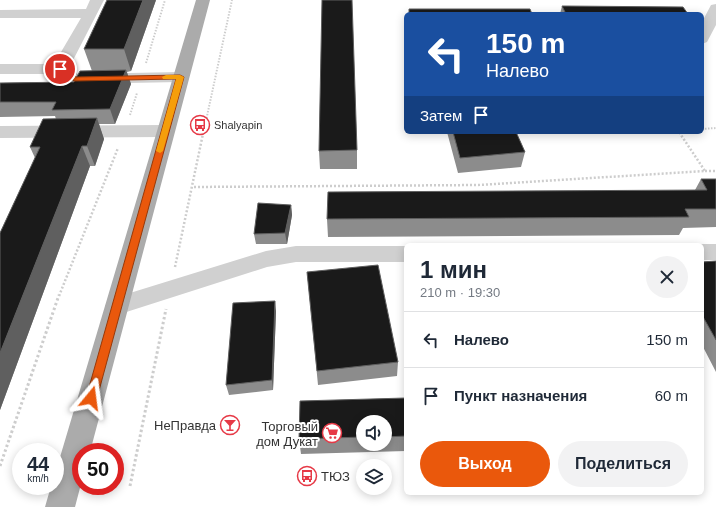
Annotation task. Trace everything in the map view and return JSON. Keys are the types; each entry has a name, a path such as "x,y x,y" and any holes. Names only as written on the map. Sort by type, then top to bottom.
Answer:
{"main road":[{"path":"60,507 180,77 203,0"}],"lane":[{"path":"60,69 69,49 94,6"},
{"path":"0,14 94,6"},
{"path":"704,35 716,8"},
{"path":"0,69 60,69 74,79 180,77"},
{"path":"0,132 165,132"},
{"path":"704,252 716,252"},
{"path":"117,306 266,259 288,256 404,254"}],"path":[{"path":"0,466 62,283 124,132 165,0"},
{"path":"130,486 170,290 194,187 232,0"},
{"path":"704,129 716,128"},
{"path":"680,134 705,171"},
{"path":"194,187 478,185 716,171"}],"building":[{"path":"107,0 143,0 124,49 84,49"},
{"path":"322,0 352,0 357,150 319,151"},
{"path":"562,6 683,7 687,12 565,12"},
{"path":"409,9 530,9 531,12 409,12"},
{"path":"126,70 110,109 52,110 56,102 0,102 0,83 74,82 80,71"},
{"path":"97,118 87,146 82,146 0,353 0,233 40,147 30,147 43,119"},
{"path":"454,134 517,134 525,152 460,158"},
{"path":"701,179 716,179 716,209 685,209 689,217 327,219 328,192 707,190"},
{"path":"258,203 291,205 285,233 254,234"},
{"path":"716,261 716,340 704,319 704,262"},
{"path":"378,265 398,362 317,371 307,272"},
{"path":"275,301 272,380 226,385 233,303"},
{"path":"404,398 404,436 392,437 392,415 356,415 356,437 299,439 300,401"}],"slow traffic":[{"path":"160,151 180,77 166,77"}],"place":[{"name":"Shalyapin","path":"200,125"},
{"name":"НеПравда","path":"230,425"},
{"name":"Торговый дом Дукат","path":"332,433"},
{"name":"ТЮЗ","path":"307,476"}],"route":[{"path":"60,69 74,79 180,77 91,398"}]}
